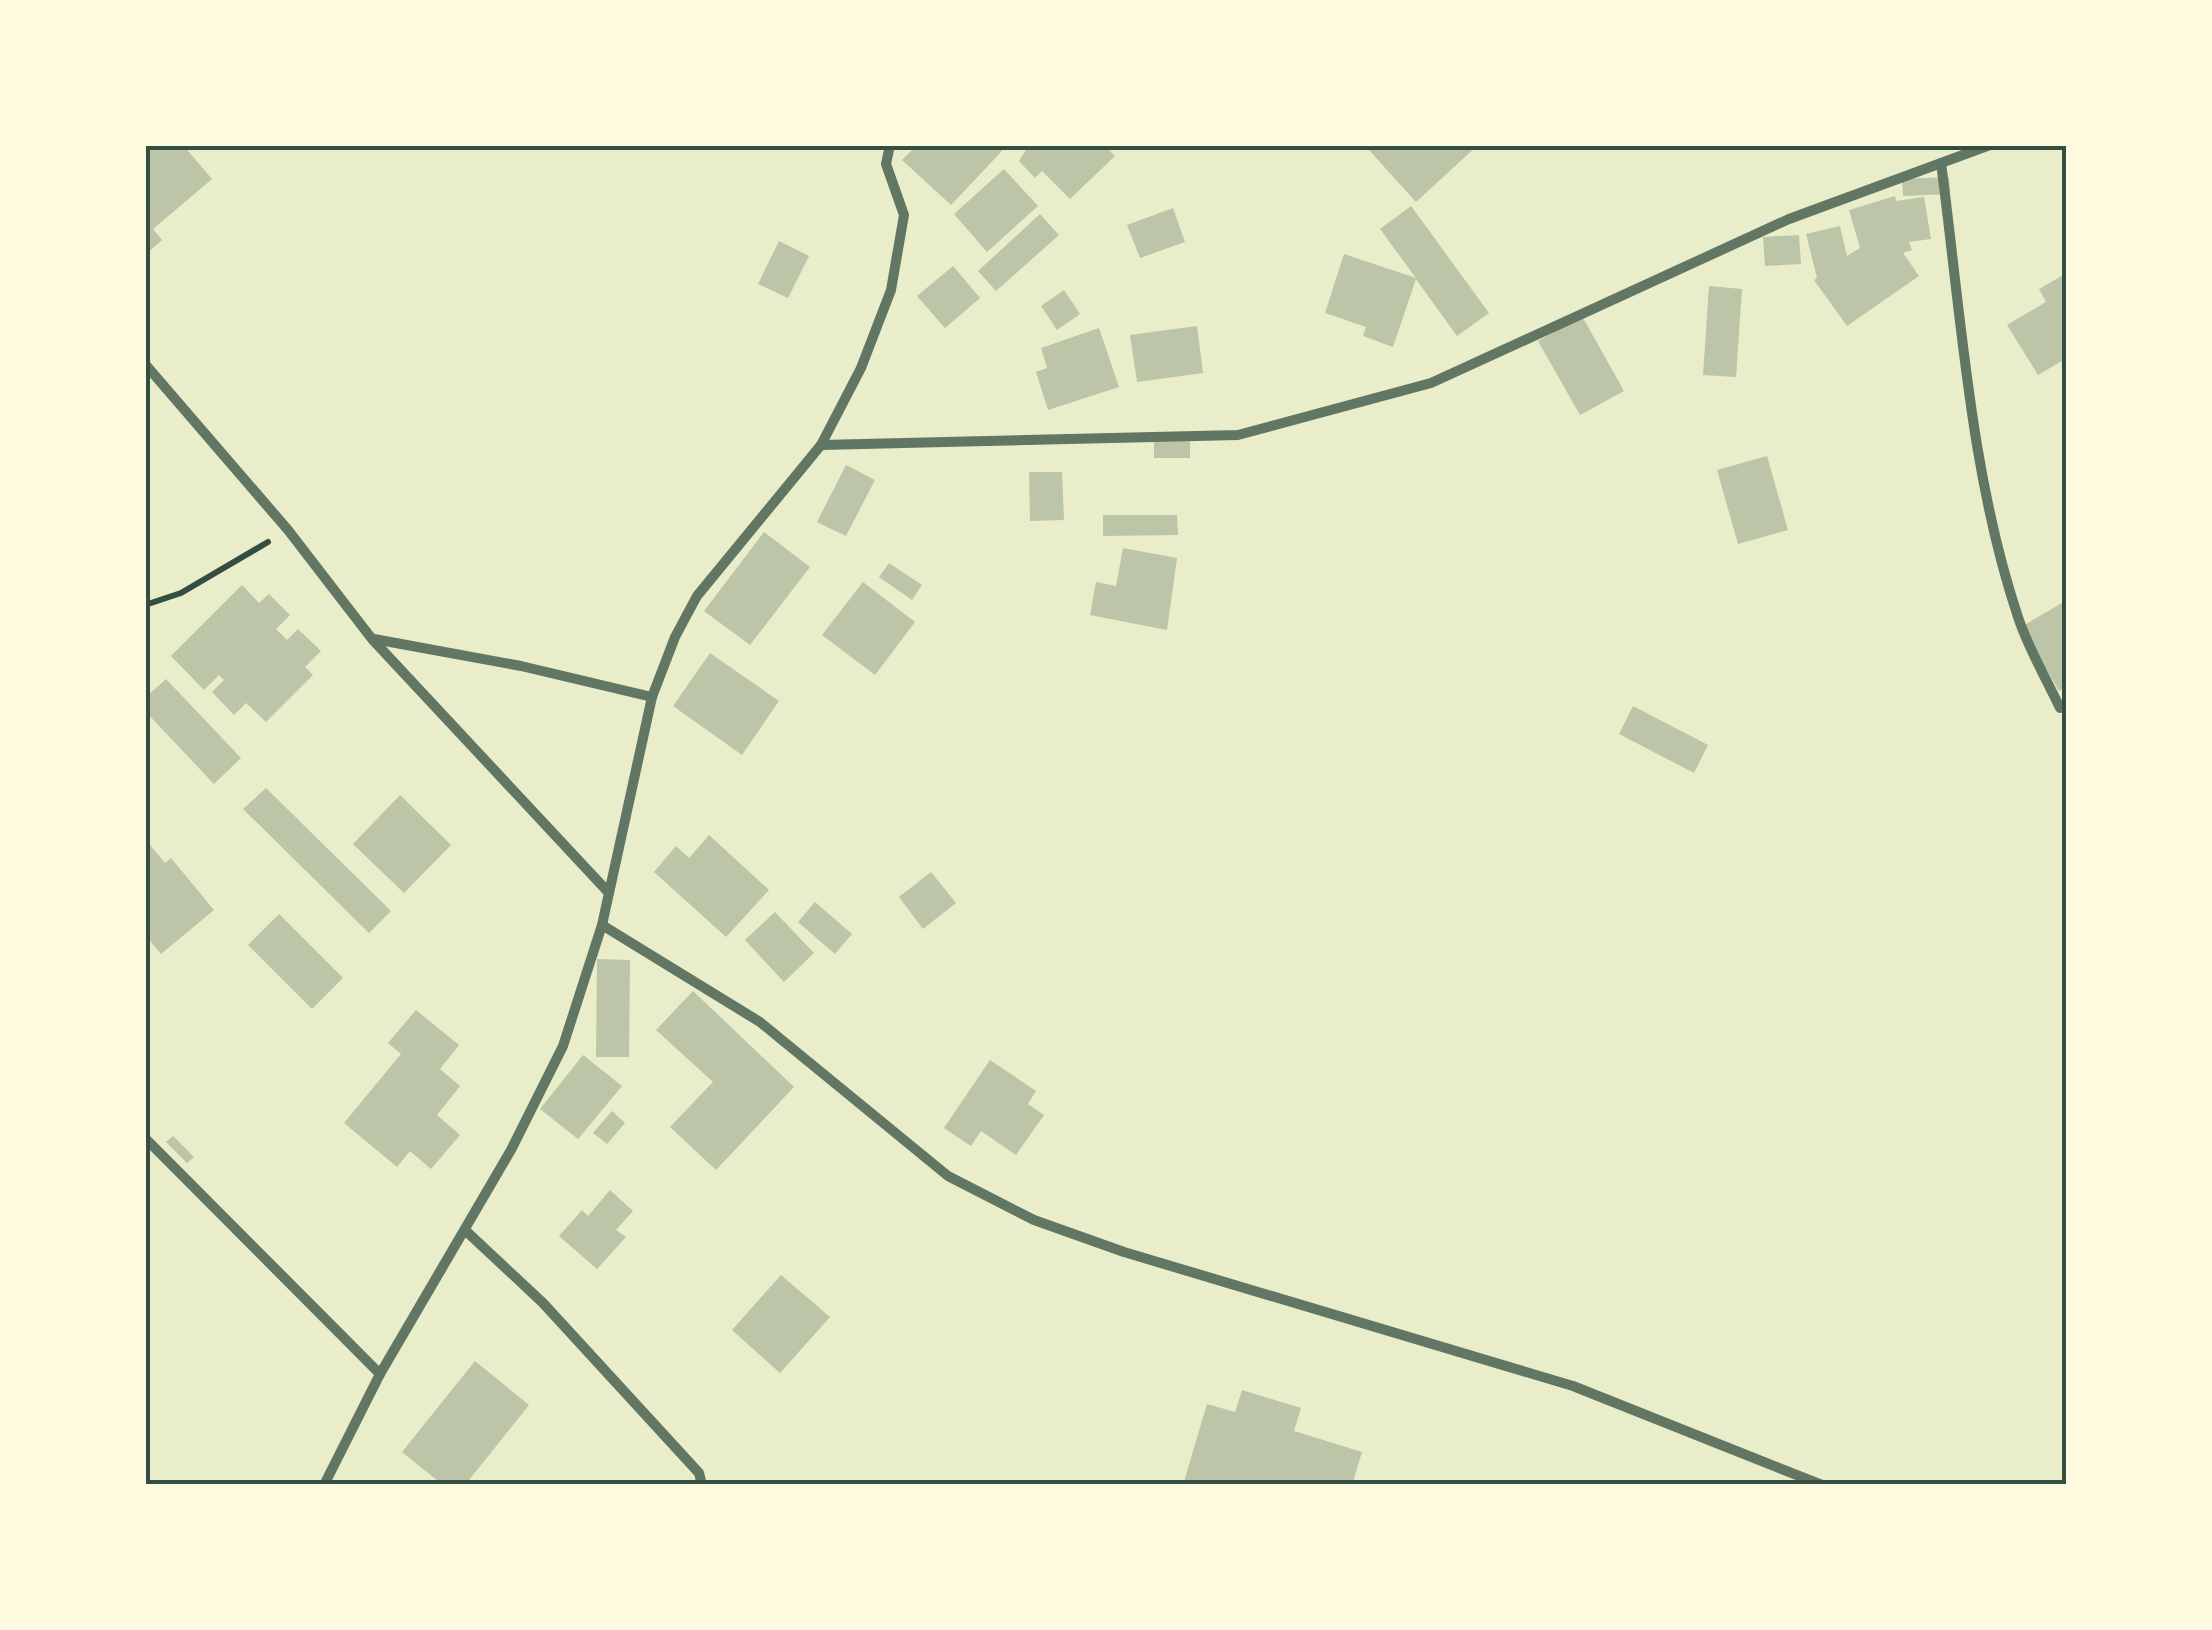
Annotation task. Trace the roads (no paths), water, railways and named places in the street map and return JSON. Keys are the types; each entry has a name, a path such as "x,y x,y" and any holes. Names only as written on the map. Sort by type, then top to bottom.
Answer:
{"street":[{"path":"324,1485 380,1374 466,1232 562,1046 602,924 652,697 674,637 697,596 821,445 860,368 891,290 904,215 886,164 890,145"},
{"path":"821,445 1238,434 1431,384 1789,219 1990,145"},
{"path":"1941,163 1979,455 1999,554 2019,621 2060,708"},
{"path":"145,364 288,530 372,639 610,894"},
{"path":"372,639 521,666 652,697"},
{"path":"602,924 760,1022 948,1176 1034,1220 1124,1252 1573,1386 1822,1485"},
{"path":"145,1138 380,1374"},
{"path":"466,1232 544,1302 698,1472 702,1485"}]}
